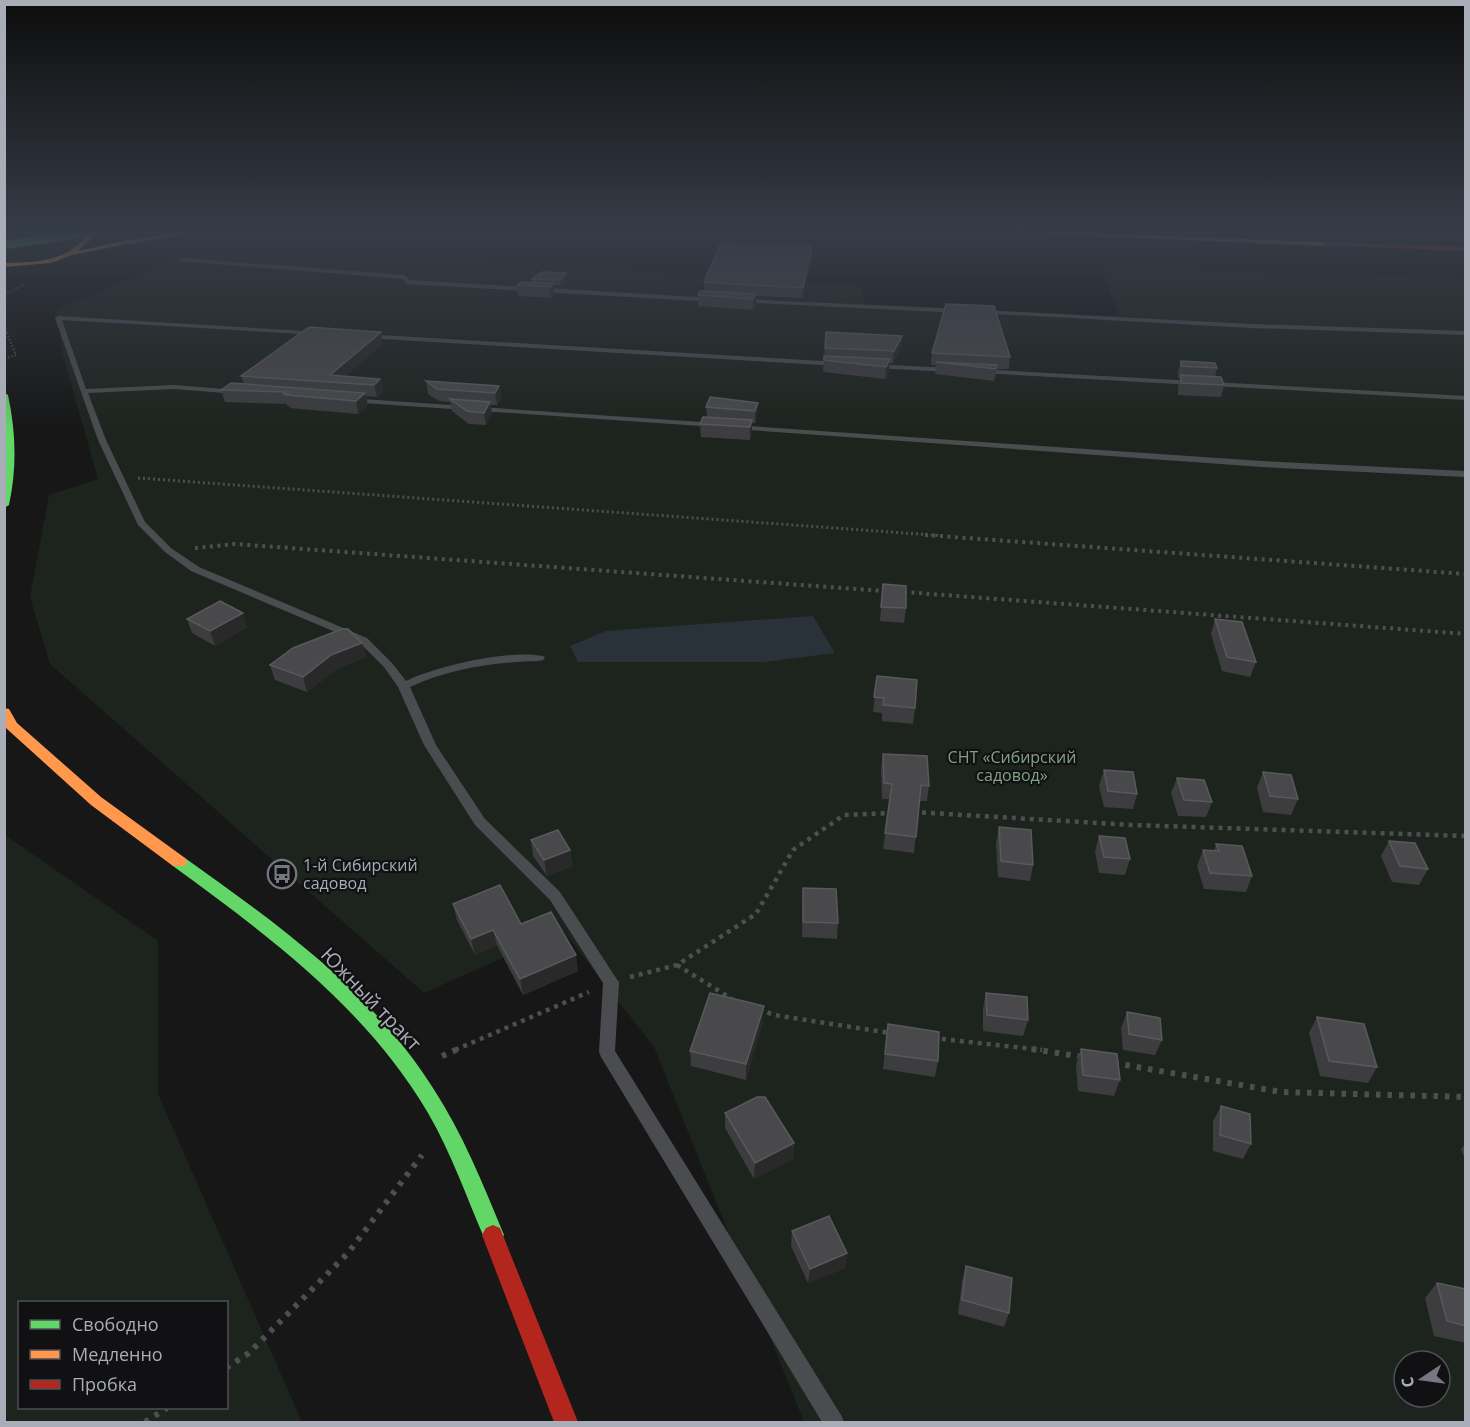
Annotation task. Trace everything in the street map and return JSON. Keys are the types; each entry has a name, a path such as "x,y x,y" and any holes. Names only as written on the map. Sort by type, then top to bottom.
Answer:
{"main road":[{"path":"4,395 14,443 12,478 4,506"},
{"name":"Южный тракт","path":"4,712 12,726 107,809 241,906 317,968 373,1024 411,1070 445,1125 484,1212 566,1422"}],"lane":[{"path":"680,298 722,300"},
{"path":"734,301 1262,327 1466,333"},
{"path":"331,334 57,314 102,440 141,523 168,550 195,568 363,640 388,665 404,686 430,745 480,822 555,896 611,982 607,1052 834,1422"},
{"path":"355,336 854,364"},
{"path":"866,365 961,370"},
{"path":"972,371 1466,398"},
{"path":"83,391 174,387 245,392"},
{"path":"340,399 1262,464 1466,474"},
{"path":"404,686 418,678 446,671 509,660 540,658"}],"path":[{"path":"4,326 16,355 4,360"},
{"path":"121,477 1466,574"},
{"path":"168,550 235,544 890,591"},
{"path":"902,592 1466,634"},
{"path":"910,812 1132,825 1466,836"},
{"path":"411,1070 611,982 677,965 756,914 793,850 844,815 899,813"},
{"path":"677,965 735,1000"},
{"path":"754,1007 774,1015 895,1033"},
{"path":"930,1037 1034,1048 1092,1059"},
{"path":"1104,1061 1281,1092 1466,1097"},
{"path":"228,1367 249,1353 348,1253 424,1152"},
{"path":"145,1422 164,1409"}],"green space":[{"name":"СНТ «Сибирский садовод»","path":"85,298 863,298 864,304 1119,316 1112,298 1465,298 1465,1422 804,1422 654,1047 563,931 424,993 50,664 30,597 49,495 98,479 63,355 56,310"},
{"path":"5,835 158,941 158,1094 302,1422 5,1422"}],"shaded area":[{"path":"813,616 835,653 764,662 578,662 570,646 606,631"}],"building":[{"path":"946,304 994,306 1010,357 932,353"},
{"path":"309,327 381,332 330,375 380,379 374,385 241,376"},
{"path":"826,332 902,336 894,351 825,348"},
{"path":"824,356 890,359 886,367 824,360"},
{"path":"1181,361 1215,363 1217,368 1181,366"},
{"path":"936,362 997,365 996,369"},
{"path":"1181,375 1221,377 1224,385 1181,383"},
{"path":"426,381 499,386 495,393 437,389"},
{"path":"231,383 365,393 356,401 287,395 289,394 284,394 286,392 221,390"},
{"path":"710,397 758,403 755,411 706,407"},
{"path":"450,399 490,402 484,413 467,411"},
{"path":"703,417 752,420 750,427 700,424"},
{"path":"883,584 906,586 906,608 881,607"},
{"path":"220,601 243,613 210,631 187,619"},
{"path":"1215,619 1242,622 1256,662 1227,657"},
{"path":"342,629 348,629 362,643 331,655 303,677 270,665 293,648"},
{"path":"877,676 917,680 915,708 883,705 884,698 874,697"},
{"path":"883,754 927,756 929,786 921,785 916,837 885,833 892,784 884,783"},
{"path":"1104,770 1133,772 1137,794 1108,791"},
{"path":"1263,772 1291,775 1298,799 1270,796"},
{"path":"1177,778 1204,780 1212,802 1184,800"},
{"path":"999,827 1031,830 1033,865 1001,861"},
{"path":"558,830 570,850 544,860 531,840"},
{"path":"1099,836 1125,838 1130,859 1104,857"},
{"path":"1389,841 1415,843 1428,869 1400,866"},
{"path":"1216,844 1242,846 1252,876 1210,873 1203,850 1219,851"},
{"path":"500,885 521,924 551,912 576,955 520,979 493,930 471,939 453,904"},
{"path":"803,888 836,889 838,923 803,922"},
{"path":"710,993 764,1006 746,1064 690,1051"},
{"path":"986,993 1027,997 1028,1020 987,1015"},
{"path":"1127,1012 1160,1018 1162,1040 1129,1034"},
{"path":"1317,1017 1364,1024 1377,1067 1329,1061"},
{"path":"888,1024 939,1032 938,1061 885,1054"},
{"path":"1081,1049 1117,1054 1120,1080 1083,1075"},
{"path":"757,1097 765,1097 794,1143 755,1163 725,1113"},
{"path":"1221,1106 1250,1114 1251,1144 1220,1135"},
{"path":"829,1216 847,1253 810,1269 792,1231"},
{"path":"966,1266 1012,1278 1009,1313 962,1300"},
{"path":"1437,1283 1466,1289 1466,1326 1447,1321"}],"traffic: fast":[{"path":"4,395 9,423 10,450 9,477 4,505"},
{"path":"179,862 313,965 344,993 400,1056 425,1091 445,1126 463,1162 493,1235"}],"traffic: slow":[{"path":"4,712 12,726 96,801 179,862"}],"traffic: jam":[{"path":"493,1235 566,1422"}],"place":[{"name":"1-й Сибирский садовод","path":"282,874"}]}
